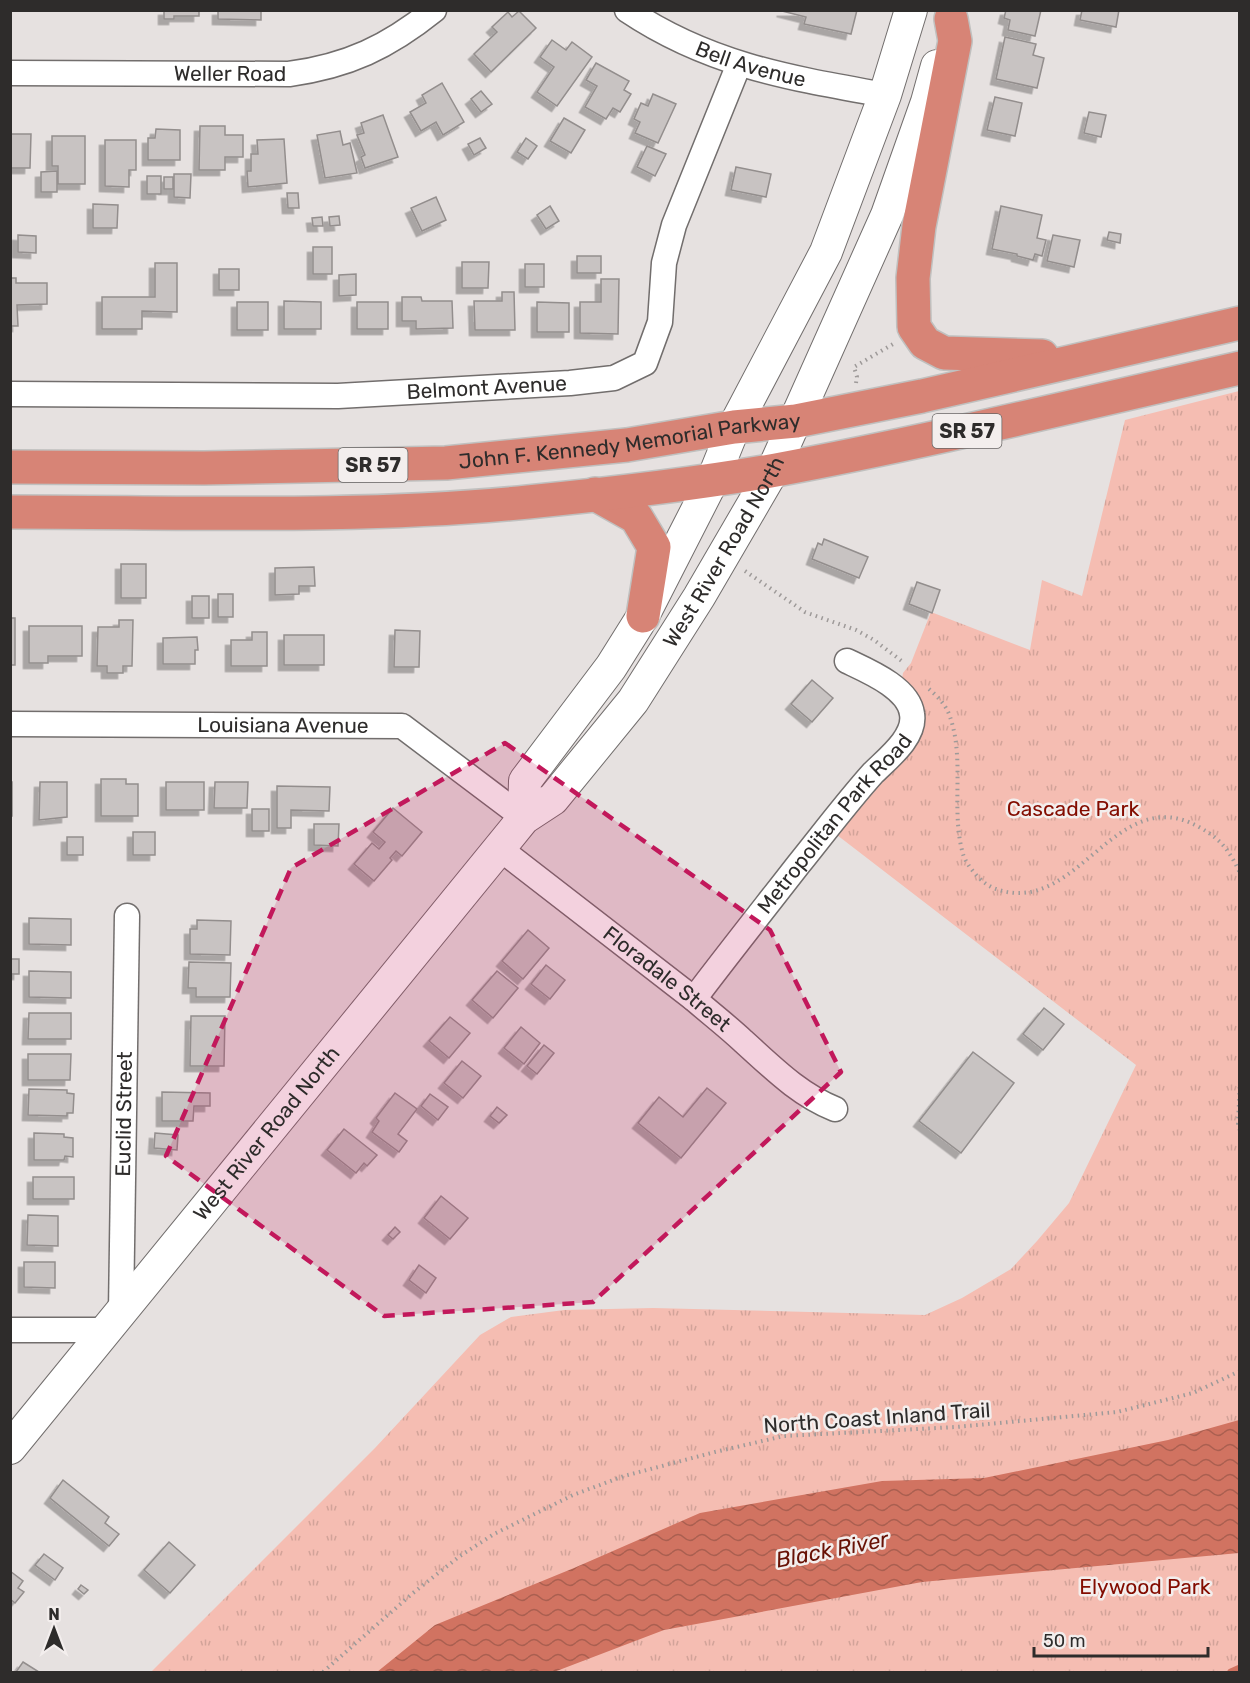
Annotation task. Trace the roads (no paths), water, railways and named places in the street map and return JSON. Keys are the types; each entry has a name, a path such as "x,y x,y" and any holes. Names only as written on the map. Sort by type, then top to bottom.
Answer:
{"highway":[{"path":"952,15 955,41 919,226 913,278 916,329 925,343 944,353 1092,356"},
{"name":"John F. Kennedy Memorial Parkway","path":"10,467 204,468 446,463 627,445 734,427 796,421 847,411 932,394 1239,323"},
{"name":"SR 57","path":"10,512 311,512 451,508 595,494 773,470 943,436 1239,368"},
{"path":"595,494 636,517 654,547 643,616"}],"street":[{"name":"Weller Road","path":"10,73 289,74 310,71 372,51 409,30 434,10"},
{"name":"Bell Avenue","path":"627,10 674,38 739,64 790,78 885,94"},
{"name":"West River Road North","path":"524,819 525,781 611,667 643,616 713,479 734,427 826,252 885,94 911,10"},
{"name":"West River Road North","path":"10,1448 499,848 524,819 553,799 633,700 699,597 773,470 796,421 887,215 927,102 952,15"},
{"name":"Belmont Avenue","path":"10,394 338,396 570,383 614,378 645,363 660,322 664,263 674,225 739,64"},
{"name":"Metropolitan Park Road","path":"694,999 855,793 900,745 910,728 912,712 900,693 881,678 847,661"},
{"name":"Louisiana Avenue","path":"10,724 402,726 524,819"},
{"name":"Floradale Street","path":"499,848 694,999 781,1077 807,1095 835,1109"},
{"name":"Euclid Street","path":"114,1321 127,916"},
{"path":"10,1330 114,1321"}],"water":[{"name":"Black River","path":"1239,1420 1239,1553 922,1582 664,1630 554,1672 377,1672 435,1625 700,1513 882,1481 984,1478 1168,1440"}],"waterway":[{"path":"1231,1672 1240,1668"}],"park label":[{"name":"Cascade Park","path":"1073,809"},
{"name":"Elywood Park","path":"1145,1587"}]}
